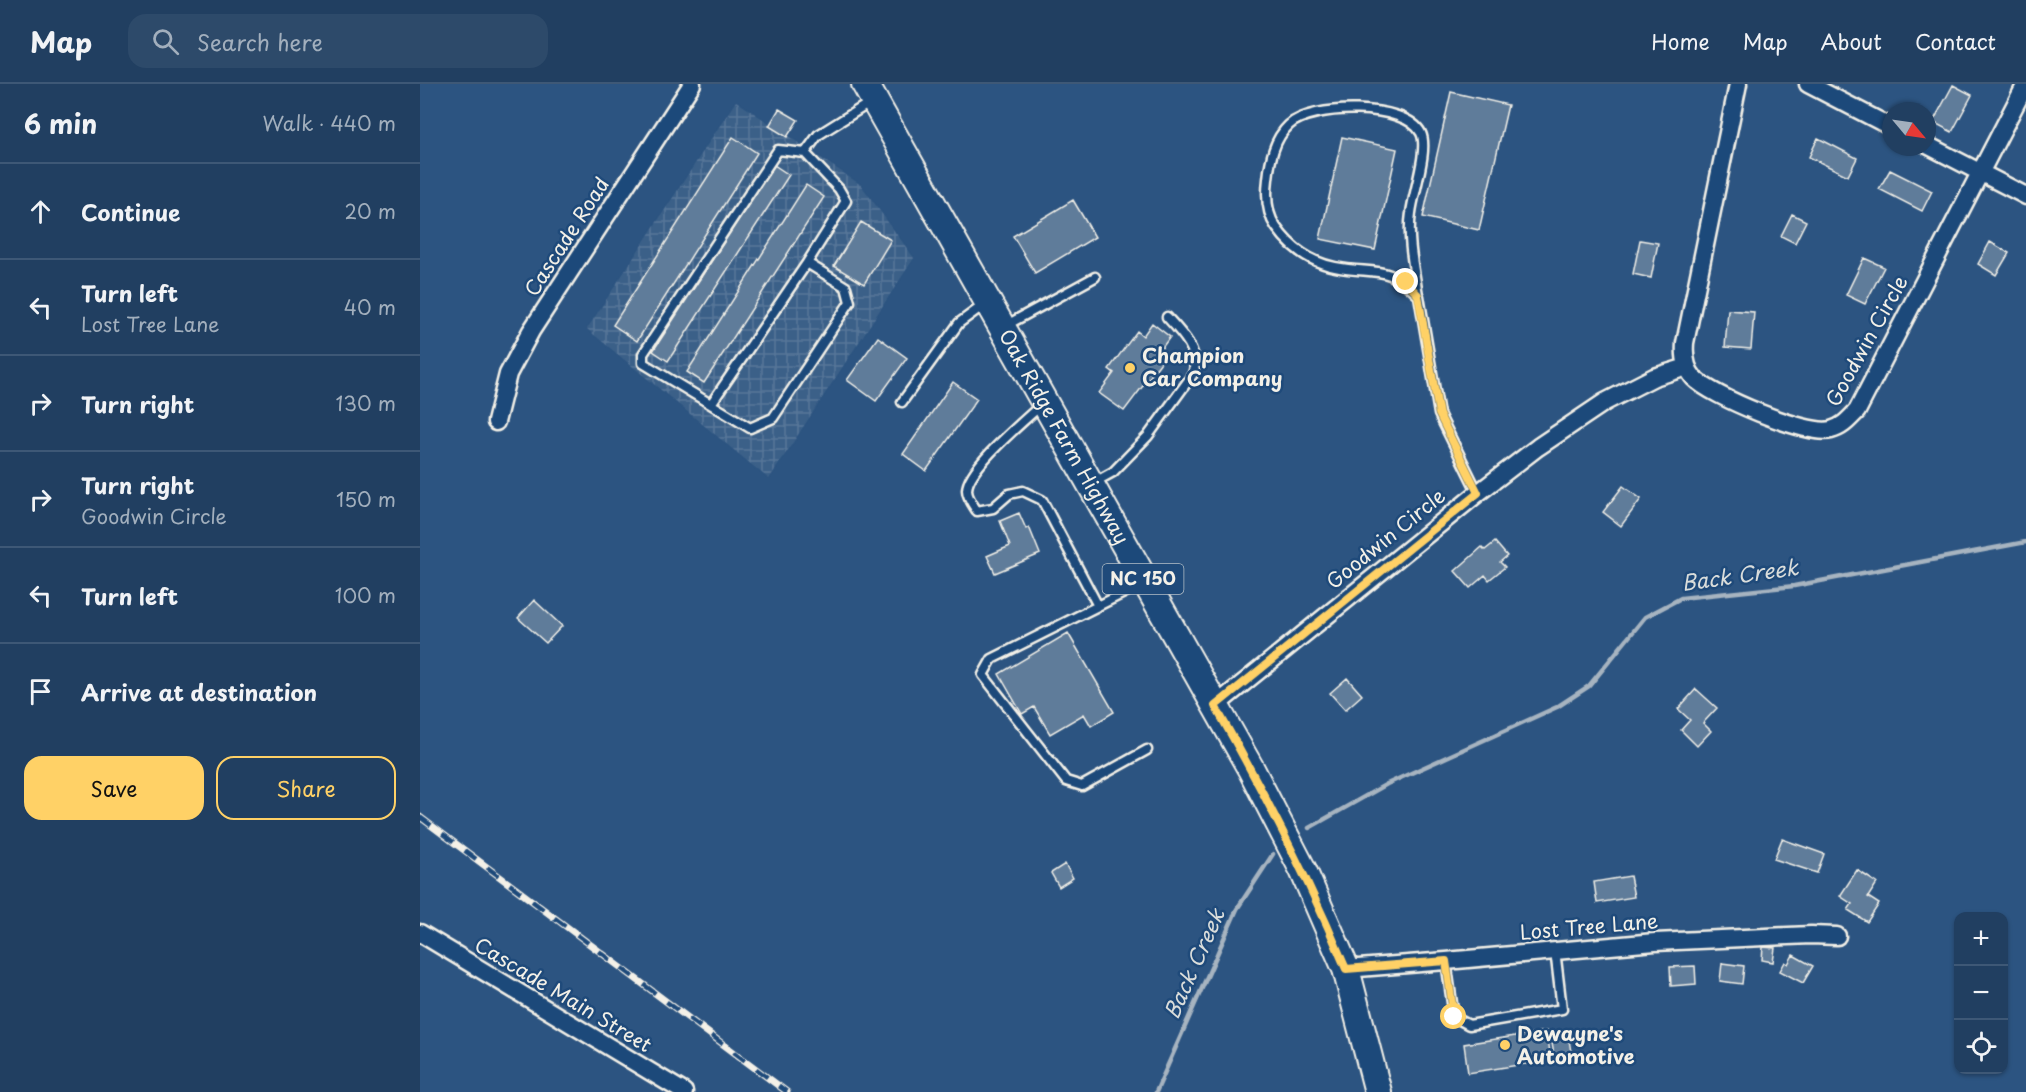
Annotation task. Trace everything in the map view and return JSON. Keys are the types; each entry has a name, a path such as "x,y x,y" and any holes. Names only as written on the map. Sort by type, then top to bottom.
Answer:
{"main road":[{"name":"Oak Ridge Farm Highway","path":"869,92 1251,769 1303,870 1346,969 1378,1092"}],"street":[{"name":"Cascade Road","path":"496,422 508,374 531,331 692,84"},
{"path":"1687,367 1684,355 1685,343 1738,84"},
{"path":"1808,84 1882,122"},
{"path":"1980,172 2026,84"},
{"path":"1936,150 2026,196"},
{"name":"Goodwin Circle","path":"1215,706 1538,447 1605,402 1654,377 1687,367 1694,378 1705,386 1759,414 1812,430 1830,430 1845,424 1857,411 1980,172"},
{"name":"Cascade Main Street","path":"420,933 684,1092"},
{"name":"Lost Tree Lane","path":"1346,969 1655,942 1811,935 1837,936"}],"lane":[{"path":"805,153 818,135 869,92"},
{"path":"1418,295 1406,282 1383,272 1335,267 1310,259 1292,246 1276,227 1268,215 1267,188 1270,158 1281,135 1290,124 1302,116 1350,110 1375,111 1394,114 1406,119 1414,124 1421,133 1424,145 1410,217 1418,295 1439,414 1478,493"},
{"path":"711,404 807,263 846,201 839,189 805,153 778,150 643,354 643,363 750,428 772,418 850,302 846,287 807,263"},
{"path":"1002,328 1095,277"},
{"path":"902,402 959,323 988,302"},
{"path":"1090,485 1113,472 1148,436 1193,375 1195,367 1192,350 1182,333 1167,317"},
{"path":"1044,403 993,450 969,480 966,493 977,511 993,508 1009,494 1023,491 1042,500 1098,606"},
{"path":"1145,582 992,659 983,675 1066,780 1082,786 1147,750"},
{"path":"1446,961 1454,1017 1469,1025 1562,1009 1555,950"}],"shaded area":[{"path":"736,101 861,185 914,258 769,479 587,329"}],"building":[{"path":"1953,85 1972,95 1952,132 1936,124 1936,116"},
{"path":"1451,92 1508,105 1479,230 1423,217"},
{"path":"779,109 798,120 787,137 769,126"},
{"path":"733,137 757,153 637,341 613,325"},
{"path":"1342,137 1397,149 1375,250 1320,239"},
{"path":"1818,138 1857,158 1848,176 1809,157"},
{"path":"774,165 789,175 668,361 653,351"},
{"path":"1890,170 1932,191 1922,211 1879,189"},
{"path":"806,185 824,197 704,383 687,372"},
{"path":"1073,200 1095,237 1035,273 1013,236"},
{"path":"1792,214 1806,221 1795,243 1781,236"},
{"path":"861,222 891,240 864,284 834,266"},
{"path":"1640,240 1658,243 1651,278 1633,274"},
{"path":"1990,242 2009,253 1996,275 1978,264"},
{"path":"1864,258 1884,267 1865,304 1846,295"},
{"path":"1728,310 1754,312 1751,349 1725,347"},
{"path":"1152,323 1170,337 1161,349 1167,354 1124,411 1099,393 1114,373 1109,369 1137,331 1143,336"},
{"path":"878,337 907,358 876,401 847,380"},
{"path":"953,382 977,399 926,471 903,454"},
{"path":"1623,486 1641,499 1621,526 1603,512"},
{"path":"1019,513 1026,529 1029,527 1040,554 995,573 987,556 1010,546 1000,521"},
{"path":"1495,542 1507,556 1500,562 1505,567 1489,580 1485,575 1470,588 1455,571 1482,547 1485,550"},
{"path":"534,600 562,626 546,643 518,618"},
{"path":"1068,633 1114,712 1091,726 1084,714 1050,734 1034,707 1022,714 999,674"},
{"path":"1347,678 1362,695 1345,710 1330,693"},
{"path":"1696,689 1717,708 1703,723 1711,731 1697,746 1681,730 1690,720 1678,709"},
{"path":"1782,839 1824,854 1817,873 1774,859"},
{"path":"1065,864 1073,878 1059,887 1051,873"},
{"path":"1857,870 1877,883 1868,897 1879,904 1867,922 1848,910 1852,904 1840,896"},
{"path":"1630,876 1634,897 1597,903 1594,882"},
{"path":"1763,947 1775,948 1773,962 1762,960"},
{"path":"1793,955 1813,966 1803,983 1780,971"},
{"path":"1722,963 1744,966 1742,984 1720,981"},
{"path":"1695,966 1696,984 1671,986 1670,967"},
{"path":"1547,1031 1551,1060 1468,1073 1464,1044"},
{"path":"1568,1034 1571,1052 1554,1055 1551,1037"}],"waterway":[{"name":"Back Creek","path":"1309,828 1387,784 1557,707 1589,686 1645,617 1681,598 1794,586 2026,542"},
{"name":"Back Creek","path":"1156,1092 1237,909 1273,854"}],"railway":[{"path":"420,817 787,1092"}],"place":[{"name":"Champion Car Company","path":"1130,368"},
{"name":"Dewayne's Automotive","path":"1505,1045"}],"route":[{"path":"1406,282 1418,295 1439,414 1478,493 1215,706 1251,769 1303,870 1346,969 1446,961 1454,1017"}]}
